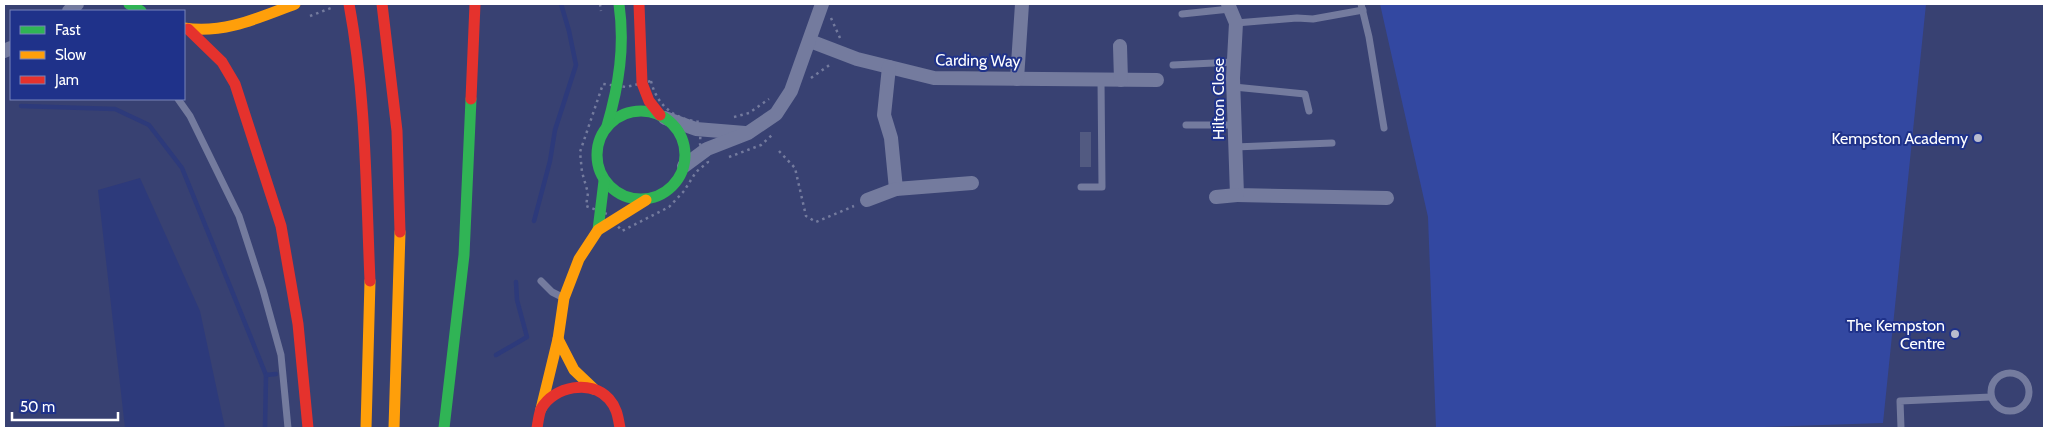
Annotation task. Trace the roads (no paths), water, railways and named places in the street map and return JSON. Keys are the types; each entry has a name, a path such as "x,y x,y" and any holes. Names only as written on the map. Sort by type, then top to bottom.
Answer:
{"main road":[{"path":"186,28 215,29 233,25 295,4"},
{"path":"349,4 364,135 371,298 366,428"},
{"path":"382,4 397,131 401,251 394,428"},
{"path":"444,428 464,255 474,4"},
{"path":"619,4 622,43 618,85 607,126 599,139 596,153 598,168 604,181 612,190 634,200 646,200"},
{"path":"598,230 646,200 659,196 670,189 679,178 684,166 685,152 682,139 675,127 649,101 642,83 639,4"},
{"path":"186,28 222,62 236,84 281,226 298,324 308,428"},
{"path":"607,126 618,117 632,112 646,111 662,116"},
{"path":"537,428 558,340 564,298 579,259 598,230 604,201 604,181"},
{"path":"558,340 574,370 611,402 627,428"},
{"path":"541,409 548,399 564,389 582,386 594,389"},
{"path":"617,411 620,428"}],"street":[{"path":"684,166 703,152 748,133 776,114 791,91 822,4"},
{"path":"1017,79 1022,4"},
{"name":"Hilton Close","path":"1229,6 1236,23 1234,87 1237,195"},
{"name":"Carding Way","path":"810,41 857,58 934,78 1156,80"},
{"path":"1120,46 1121,80"},
{"path":"889,67 884,115 891,138 896,189"},
{"path":"662,116 681,125 703,124 748,133"},
{"path":"867,200 896,189 972,183"},
{"path":"1216,197 1237,195 1387,198"}],"lane":[{"path":"1182,14 1229,6"},
{"path":"1236,23 1297,18 1312,19 1362,7 1384,128"},
{"path":"1173,65 1234,62"},
{"path":"1081,187 1102,187 1102,80"},
{"path":"1234,87 1305,94 1309,111"},
{"path":"179,100 190,116 242,225 281,355 288,428"},
{"path":"1186,125 1235,125"},
{"path":"1235,147 1332,143"},
{"path":"541,280 552,292 564,298"},
{"path":"2008,372 2020,375 2028,384 2029,397 2026,403 2016,410 2004,410 1998,407 1992,396 1992,384 2001,374 2008,372"},
{"path":"1901,428 1900,401 1992,396"}],"waterway":[{"path":"534,221 550,161 555,130 576,65 561,4"},
{"path":"21,106 115,109 149,125 182,168 266,375 265,428"},
{"path":"496,355 527,337 517,300 516,282"},
{"path":"266,375 276,374"}],"place":[{"name":"Kempston Academy","path":"1978,138"},
{"name":"The Kempston Centre","path":"1955,334"}]}
